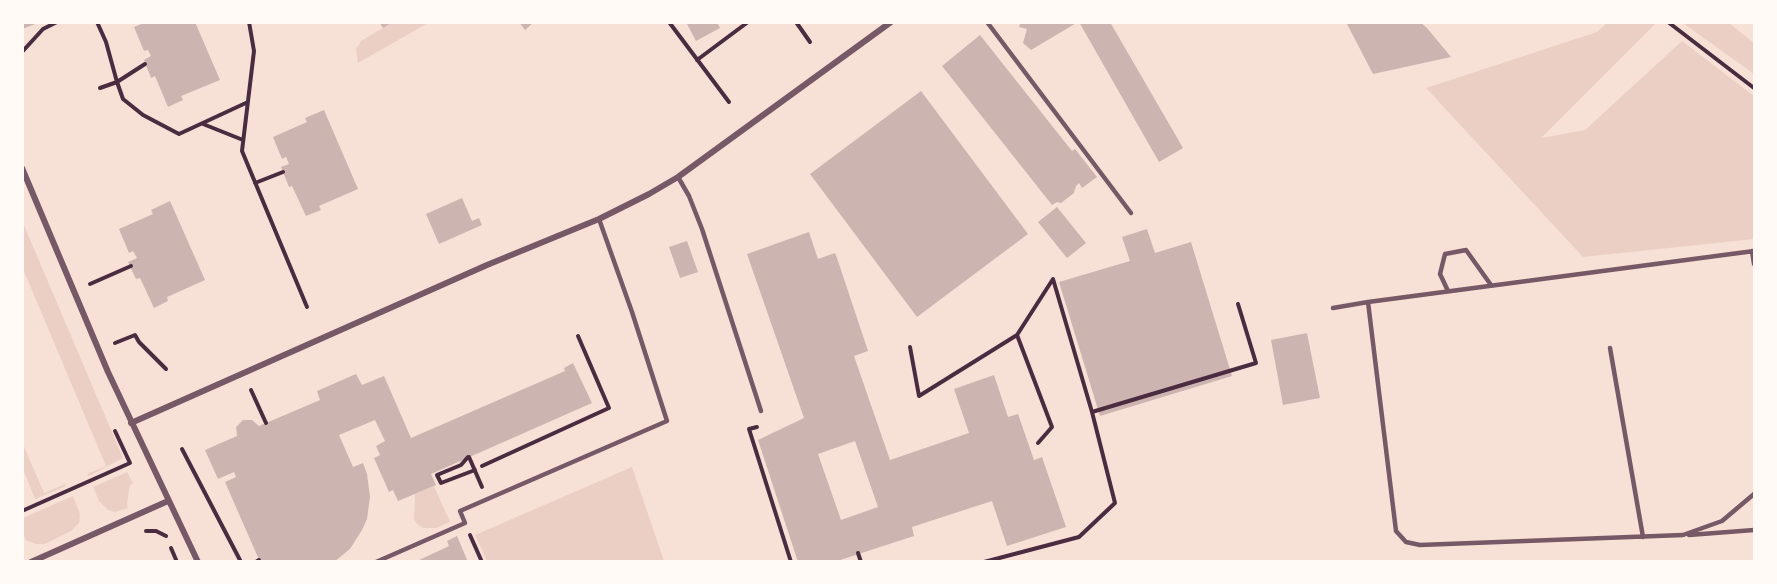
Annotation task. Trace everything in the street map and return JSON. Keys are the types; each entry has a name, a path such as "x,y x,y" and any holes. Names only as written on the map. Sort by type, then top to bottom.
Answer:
{"street":[{"path":"131,423 487,265 599,219 678,177 891,22"},
{"path":"22,168 131,423 198,561"},
{"path":"31,561 168,501"}],"lane":[{"path":"987,22 1131,213"},
{"path":"678,177 689,196 702,229 760,411"},
{"path":"376,561 465,524 460,511 667,421 599,219"},
{"path":"1448,291 1440,274 1445,254 1466,250 1491,285"},
{"path":"1333,308 1753,251 1755,264"},
{"path":"1368,302 1396,531 1406,542 1420,545 1643,537 1755,530"},
{"path":"1610,348 1643,537"},
{"path":"1683,535 1722,521 1755,494"}],"path":[{"path":"22,52 42,29 57,22"},
{"path":"97,22 106,42 123,99 143,115 179,134 249,102"},
{"path":"249,22 254,51 242,151 308,307"},
{"path":"669,22 729,102"},
{"path":"697,60 748,22"},
{"path":"796,22 810,42"},
{"path":"1668,22 1755,88"},
{"path":"100,88 117,82 145,64"},
{"path":"203,123 243,140"},
{"path":"255,183 283,172"},
{"path":"90,284 131,266"},
{"path":"910,347 919,396 1017,335 1053,279 1092,412 1114,503 1080,537 984,561"},
{"path":"1092,412 1256,363 1238,304"},
{"path":"116,343 135,335 166,369"},
{"path":"1017,335 1052,428 1038,443"},
{"path":"482,466 609,408 578,336"},
{"path":"251,390 266,423"},
{"path":"749,429 791,561"},
{"path":"182,449 241,561"},
{"path":"469,457 475,471 441,483 437,475 461,465 469,457"},
{"path":"22,511 122,466"},
{"path":"465,524 482,561"},
{"path":"146,531 165,534 177,561"},
{"path":"858,553 861,561"}],"shaded area":[{"path":"393,22 428,23 358,63 356,49 361,41"},
{"path":"1607,23 1656,23 1541,138 1585,130 1682,41 1754,96 1754,239 1583,257 1426,88 1597,32"},
{"path":"1683,23 1729,23 1754,43 1754,74"},
{"path":"23,223 123,458 89,476 87,474 106,466 23,269"},
{"path":"23,444 44,493 65,484 66,486 35,499 23,469"},
{"path":"632,467 664,561 487,561 475,535"},
{"path":"127,472 133,483 130,485 128,508 115,512 108,510 99,501 93,487"},
{"path":"434,486 450,522 436,528 423,528 414,519 415,494"},
{"path":"73,496 80,514 79,523 71,531 45,544 36,544 26,540 23,534 23,518"}],"building":[{"path":"22,22 38,22 38,23 22,29"},
{"path":"146,22 195,22 220,80 181,96 183,100 168,107 155,76 151,78 144,60 151,56 148,50 144,51 134,27"},
{"path":"379,22 393,22 383,28"},
{"path":"519,22 534,22 525,30"},
{"path":"686,22 717,22 720,28 696,41"},
{"path":"1021,22 1078,22 1031,50 1023,43 1027,29 1019,27"},
{"path":"1079,22 1110,22 1183,148 1159,162"},
{"path":"1346,22 1420,22 1451,57 1373,74"},
{"path":"980,35 1072,151 1075,149 1097,177 1082,188 1079,183 1074,193 1061,203 1057,202 1052,205 942,66"},
{"path":"921,91 1028,234 917,317 810,174"},
{"path":"324,110 358,189 319,206 321,210 306,216 292,186 289,187 281,167 289,164 286,157 282,159 273,137 307,122 305,118"},
{"path":"462,198 472,221 479,218 482,225 439,244 426,214"},
{"path":"170,201 205,280 167,297 168,301 154,308 140,278 136,279 128,262 137,258 133,251 129,253 119,229 153,214 151,210"},
{"path":"1057,207 1086,243 1067,258 1038,222"},
{"path":"1147,229 1155,253 1191,242 1232,376 1100,416 1059,282 1130,261 1122,237"},
{"path":"809,232 818,259 835,253 868,351 854,356 890,460 969,433 954,389 994,375 1008,417 1018,414 1034,460 1042,457 1066,527 1007,546 992,501 912,527 914,536 834,562 798,562 758,440 804,418 747,254","holes":["855,441 878,507 841,520 818,454"]},
{"path":"687,241 698,272 680,278 669,247"},
{"path":"1307,333 1320,398 1283,405 1271,340"},
{"path":"573,363 592,403 431,474 436,485 398,501 393,490 389,492 374,458 380,455 376,446 385,441 375,420 339,435 353,467 363,463 370,497 367,519 362,530 350,549 334,562 260,562 225,482 236,477 234,472 218,479 205,450 237,436 236,427 243,420 252,420 259,426 320,400 317,391 356,374 362,385 384,376 411,438 565,371 564,368"},
{"path":"457,536 468,562 415,562 449,546 447,541"}]}
